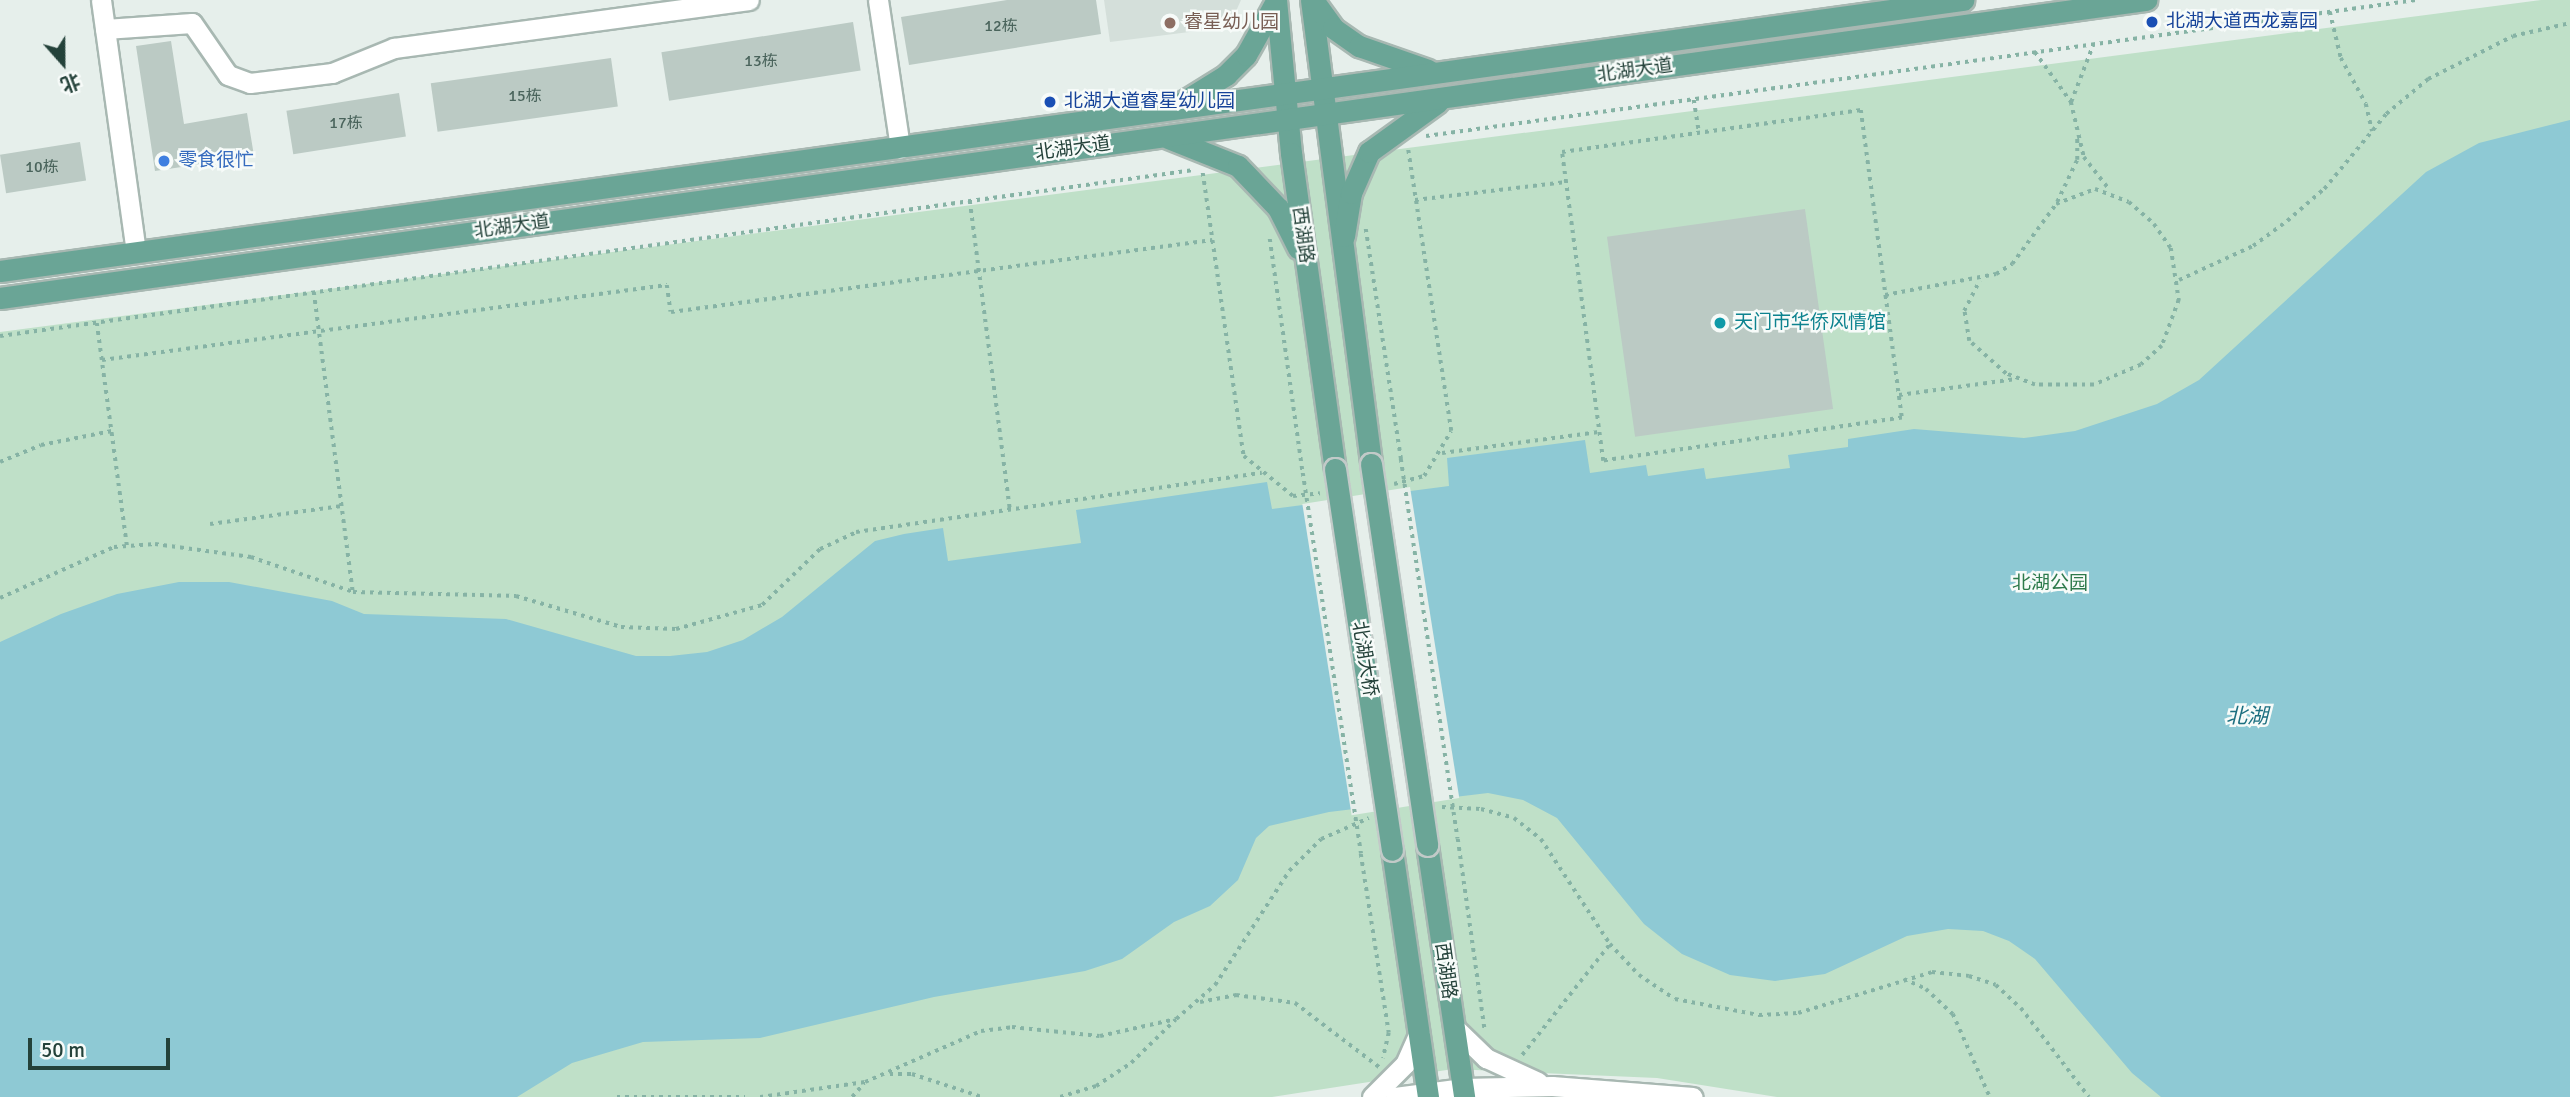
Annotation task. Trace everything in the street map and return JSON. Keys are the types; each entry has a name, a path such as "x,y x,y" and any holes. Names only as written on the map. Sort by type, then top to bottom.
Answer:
{"main road":[{"name":"西湖路","path":"1276,0 1286,119 1335,469"},
{"path":"1164,111 1201,93 1243,58 1266,26 1276,0"},
{"name":"西湖路","path":"1312,0 1322,114 1371,464"},
{"path":"1312,0 1333,29 1359,46 1412,68 1444,73"},
{"name":"北湖大道","path":"0,271 1444,73 1932,2 1963,0"},
{"name":"北湖大道","path":"0,298 2146,0"},
{"path":"1341,259 1351,193 1368,152 1447,97"},
{"path":"1163,136 1219,155 1258,184 1278,208 1306,265"},
{"name":"北湖大桥","path":"1371,464 1427,845"},
{"name":"北湖大桥","path":"1335,469 1392,850"},
{"name":"西湖路","path":"1427,845 1463,1092"},
{"name":"西湖路","path":"1392,850 1428,1095"}],"street":[{"path":"101,0 135,253"},
{"path":"105,29 192,23 228,75 250,83 340,71 394,48 749,0"},
{"path":"878,0 900,148"},
{"path":"1454,1027 1486,1058 1510,1072 1552,1086"},
{"path":"1395,1088 1419,1032"},
{"path":"1372,1097 1395,1088 1428,1095 1552,1086 1693,1097"}],"path":[{"path":"1400,147 1432,135 2416,0"},
{"path":"2330,12 2341,58 2366,104 2372,131"},
{"path":"2179,280 2253,246 2287,221 2324,188 2372,131 2428,79 2470,53 2570,23"},
{"path":"2071,102 2093,44"},
{"path":"1979,281 1964,310 1969,341 2018,379 2035,385 2094,385 2141,365 2162,346 2175,324 2179,280 2171,248 2154,224 2110,191 2084,157 2071,102 2035,52"},
{"path":"1694,100 1699,133"},
{"path":"1861,110 1902,418 1603,461 1562,152 1699,133 1861,110"},
{"path":"1885,295 1979,281 2012,264 2056,204 2077,160 2077,132"},
{"path":"0,336 1192,170 1215,173"},
{"path":"1415,200 1566,182"},
{"path":"2056,204 2073,193 2110,191"},
{"path":"970,201 1010,510"},
{"path":"1365,216 1486,1034"},
{"path":"1268,229 1389,1033 1378,1066"},
{"path":"102,360 667,285 671,312 1212,240"},
{"path":"314,292 353,592"},
{"path":"97,322 128,546"},
{"path":"1899,395 2018,379"},
{"path":"0,462 41,445 112,431"},
{"path":"1441,453 1599,432"},
{"path":"0,598 54,570 128,546 205,548 240,555 353,592 516,596 621,627 676,629 762,605 837,538 1262,473"},
{"path":"210,524 342,506"},
{"path":"1510,1072 1610,944"},
{"path":"1905,979 1926,989 1953,1014 1990,1097"},
{"path":"1199,1002 1236,995 1295,1003 1378,1066 1395,1088"},
{"path":"1060,1097 1096,1086 1131,1063 1176,1018"},
{"path":"887,1074 912,1074 982,1097"},
{"path":"852,1097 865,1082"},
{"path":"617,1097 745,1097"}],"shaded area":[{"name":"睿星幼儿园","path":"1104,0 1241,0 1229,27 1110,42"}],"green space":[{"name":"北湖公园","path":"2541,0 2570,0 2570,1097 1777,1097 1657,1078 1453,1069 1272,1097 0,1097 0,332"}],"water":[{"name":"北湖","path":"2570,120 2570,1097 2161,1097 2132,1073 2035,959 2009,941 1983,931 1948,929 1907,936 1825,974 1775,981 1730,975 1682,954 1644,924 1557,818 1523,800 1488,793 1329,812 1269,826 1256,838 1238,880 1210,906 1174,922 1122,959 1085,971 934,997 760,1038 643,1042 572,1063 517,1097 0,1097 0,642 61,614 117,594 179,582 229,582 332,601 364,614 506,619 636,656 670,656 707,652 743,640 782,617 875,541 904,534 943,528 948,561 1081,543 1076,510 1267,482 1272,509 1449,486 1447,458 1585,440 1590,473 1646,465 1648,476 1704,468 1706,479 1790,468 1788,455 1848,447 1848,439 1914,429 2024,438 2075,431 2157,404 2199,380 2426,172 2479,143"}],"pier":[{"path":"1410,487 1459,798 1352,815 1302,504"}],"building":[{"path":"1007,0 1096,0 1101,34 909,65 901,17"},
{"path":"853,22 861,70 669,101 661,52"},
{"path":"171,41 184,124 247,113 254,156 155,171 136,46"},
{"path":"611,58 618,107 438,132 431,83"},
{"path":"399,93 406,136 293,154 286,111"},
{"path":"80,142 86,181 6,193 0,155"},
{"name":"天门市华侨风情馆","path":"1805,209 1833,409 1635,437 1607,237"}],"place":[{"name":"北湖大道西龙嘉园","path":"2152,22"},
{"name":"睿星幼儿园","path":"1170,23"},
{"name":"北湖大道睿星幼儿园","path":"1050,102"},
{"name":"零食很忙","path":"164,161"},
{"name":"天门市华侨风情馆","path":"1720,323"}]}
